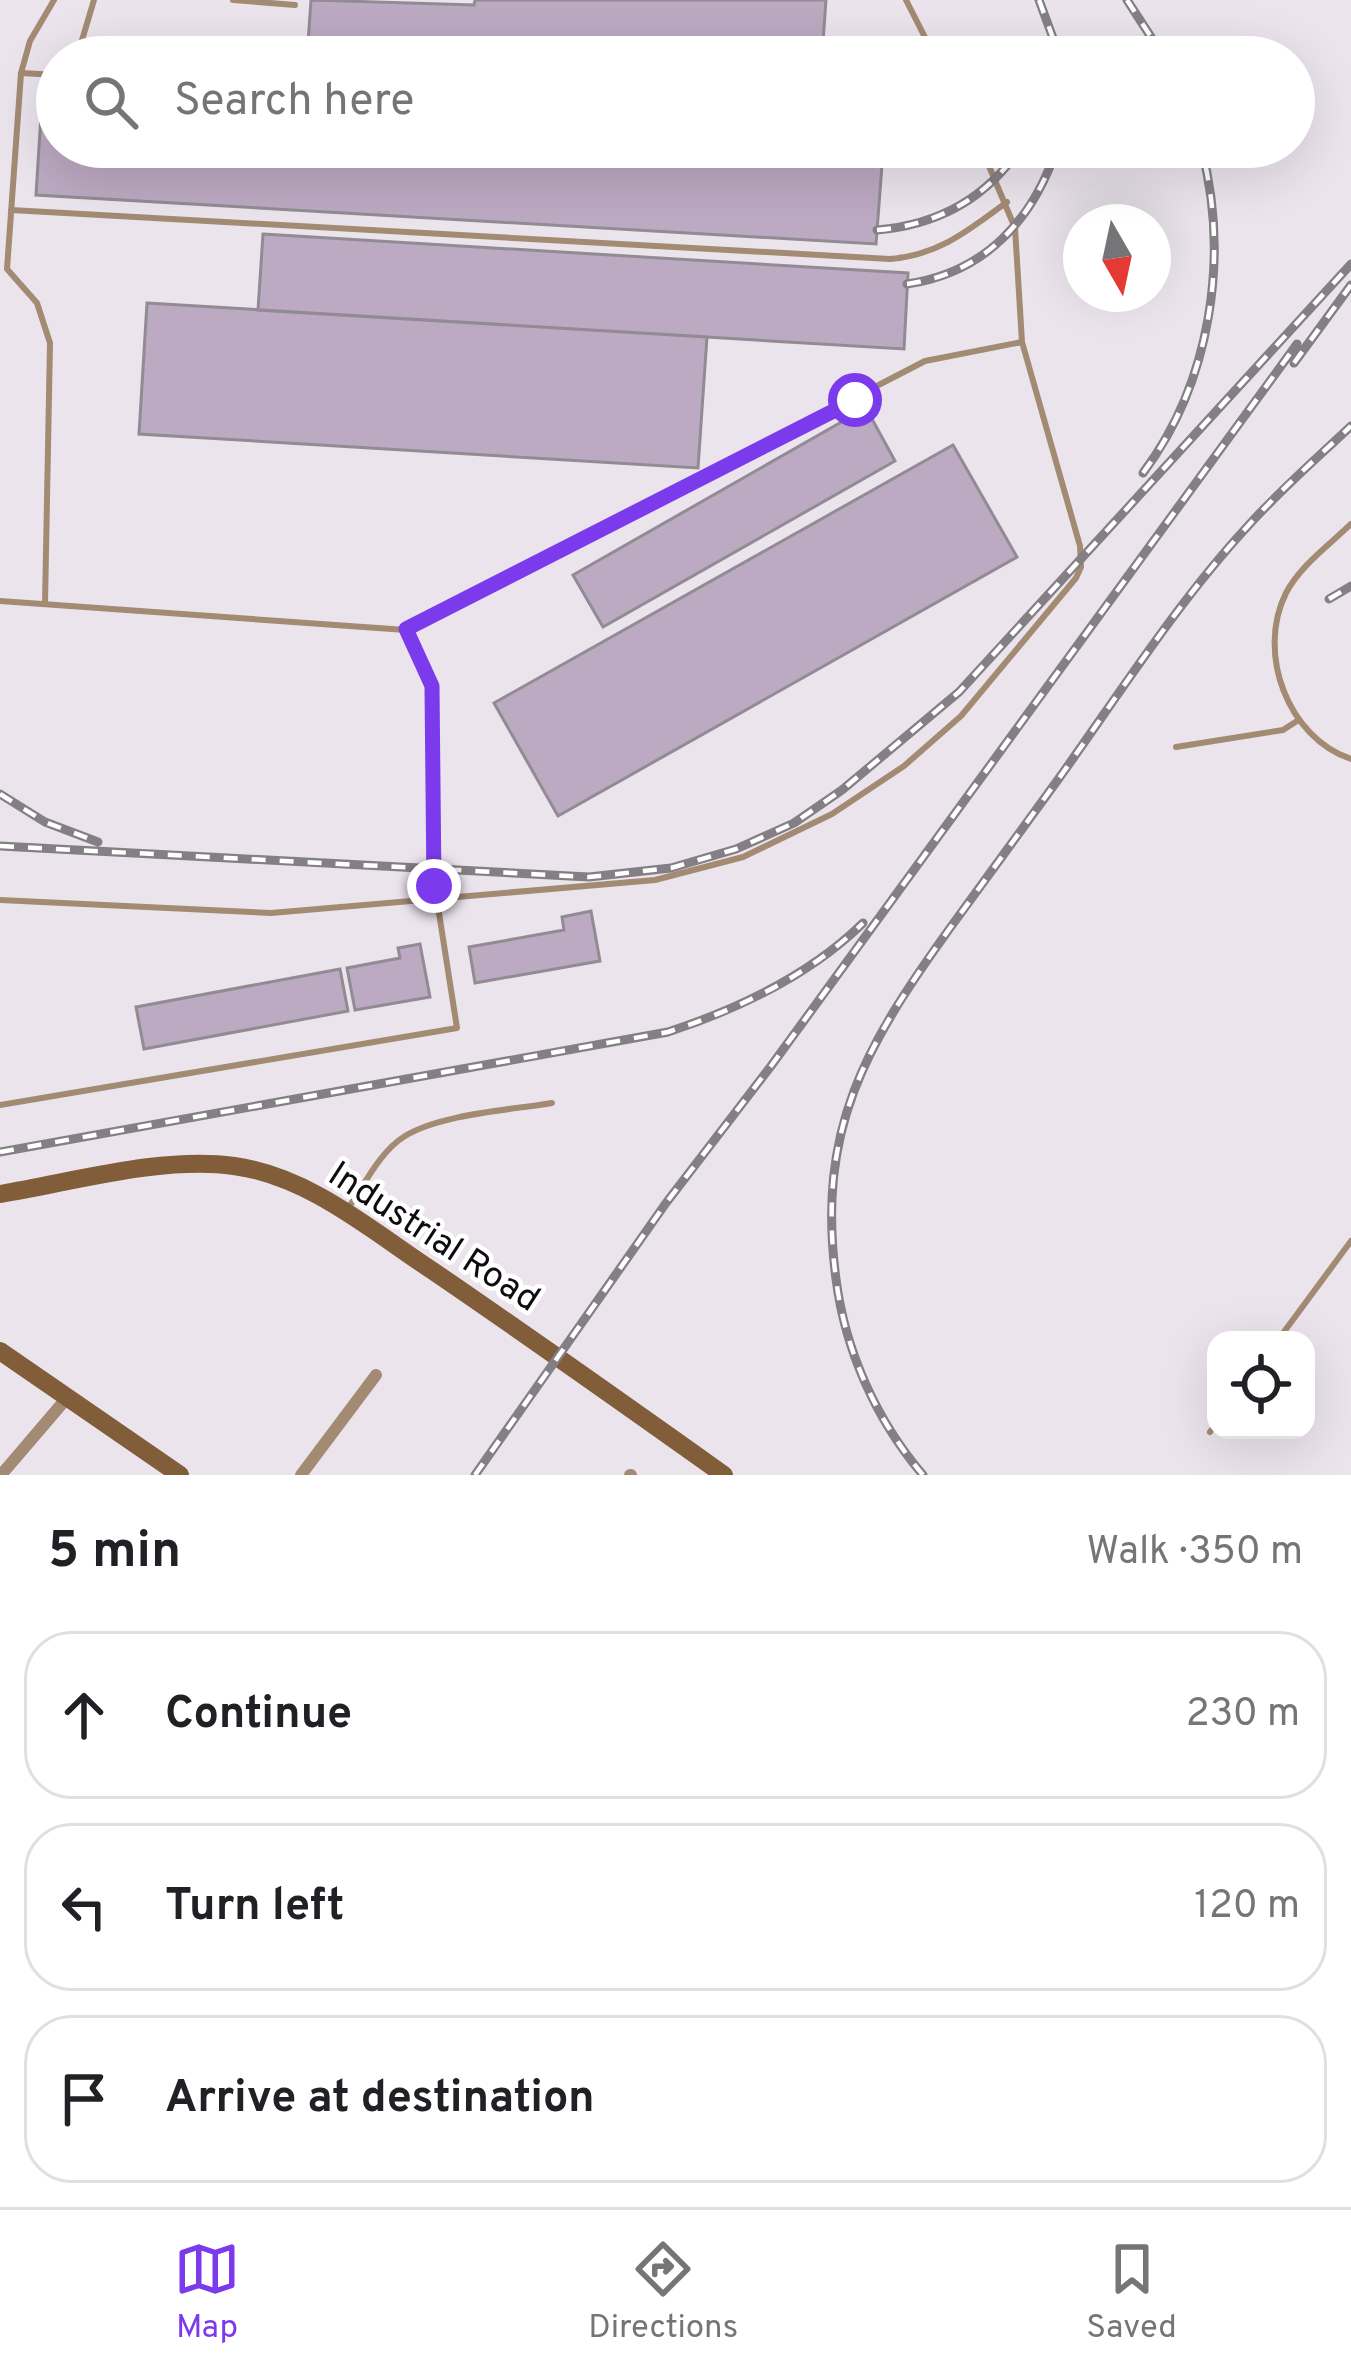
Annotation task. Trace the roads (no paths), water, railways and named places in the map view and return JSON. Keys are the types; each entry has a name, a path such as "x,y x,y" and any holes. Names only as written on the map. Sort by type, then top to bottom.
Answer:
{"street":[{"name":"Industrial Road","path":"0,1194 187,1163 236,1166 286,1178 569,1363 724,1475"},
{"path":"0,1352 180,1475"},
{"path":"301,1475 376,1375"},
{"path":"1,1475 65,1399"}],"lane":[{"path":"1,278 8,269 21,73 30,41 54,0"},
{"path":"83,36 94,0"},
{"path":"233,0 295,5"},
{"path":"906,0 924,36"},
{"path":"21,73 36,74"},
{"path":"0,900 271,913 655,880 743,857 832,814 904,766 961,716 1036,630 1081,566 1081,546 1022,342 1019,245 991,168"},
{"path":"11,209 890,259 949,245 1007,202"},
{"path":"8,269 37,302 50,343 45,604"},
{"path":"0,601 406,629 925,362 1022,342"},
{"path":"1351,524 1302,571 1280,606 1277,657 1297,721 1321,744 1351,759"},
{"path":"0,1105 457,1028 435,897 432,686 406,629"},
{"path":"1176,747 1283,730 1297,721"},
{"path":"345,1213 386,1153 405,1136 434,1124 552,1103"},
{"path":"1285,1331 1351,1241"}],"railway":[{"path":"1039,0 1052,36"},
{"path":"1127,0 1150,36"},
{"path":"877,230 920,222 959,206 1005,168"},
{"path":"907,284 935,278 983,255 1020,219 1049,168"},
{"path":"1143,473 1185,399 1208,317 1214,231 1206,168"},
{"path":"0,846 589,877 671,868 736,849 794,823 842,790 959,692 1351,264"},
{"path":"1294,363 1351,285"},
{"path":"475,1475 666,1203 1297,344"},
{"path":"923,1475 877,1408 855,1358 840,1306 832,1226 834,1177 854,1091 920,971 1172,619 1259,514 1351,426"},
{"path":"1329,599 1351,586"},
{"path":"0,794 45,822 98,842"},
{"path":"0,1152 668,1032 771,989 820,959 863,923"}]}
